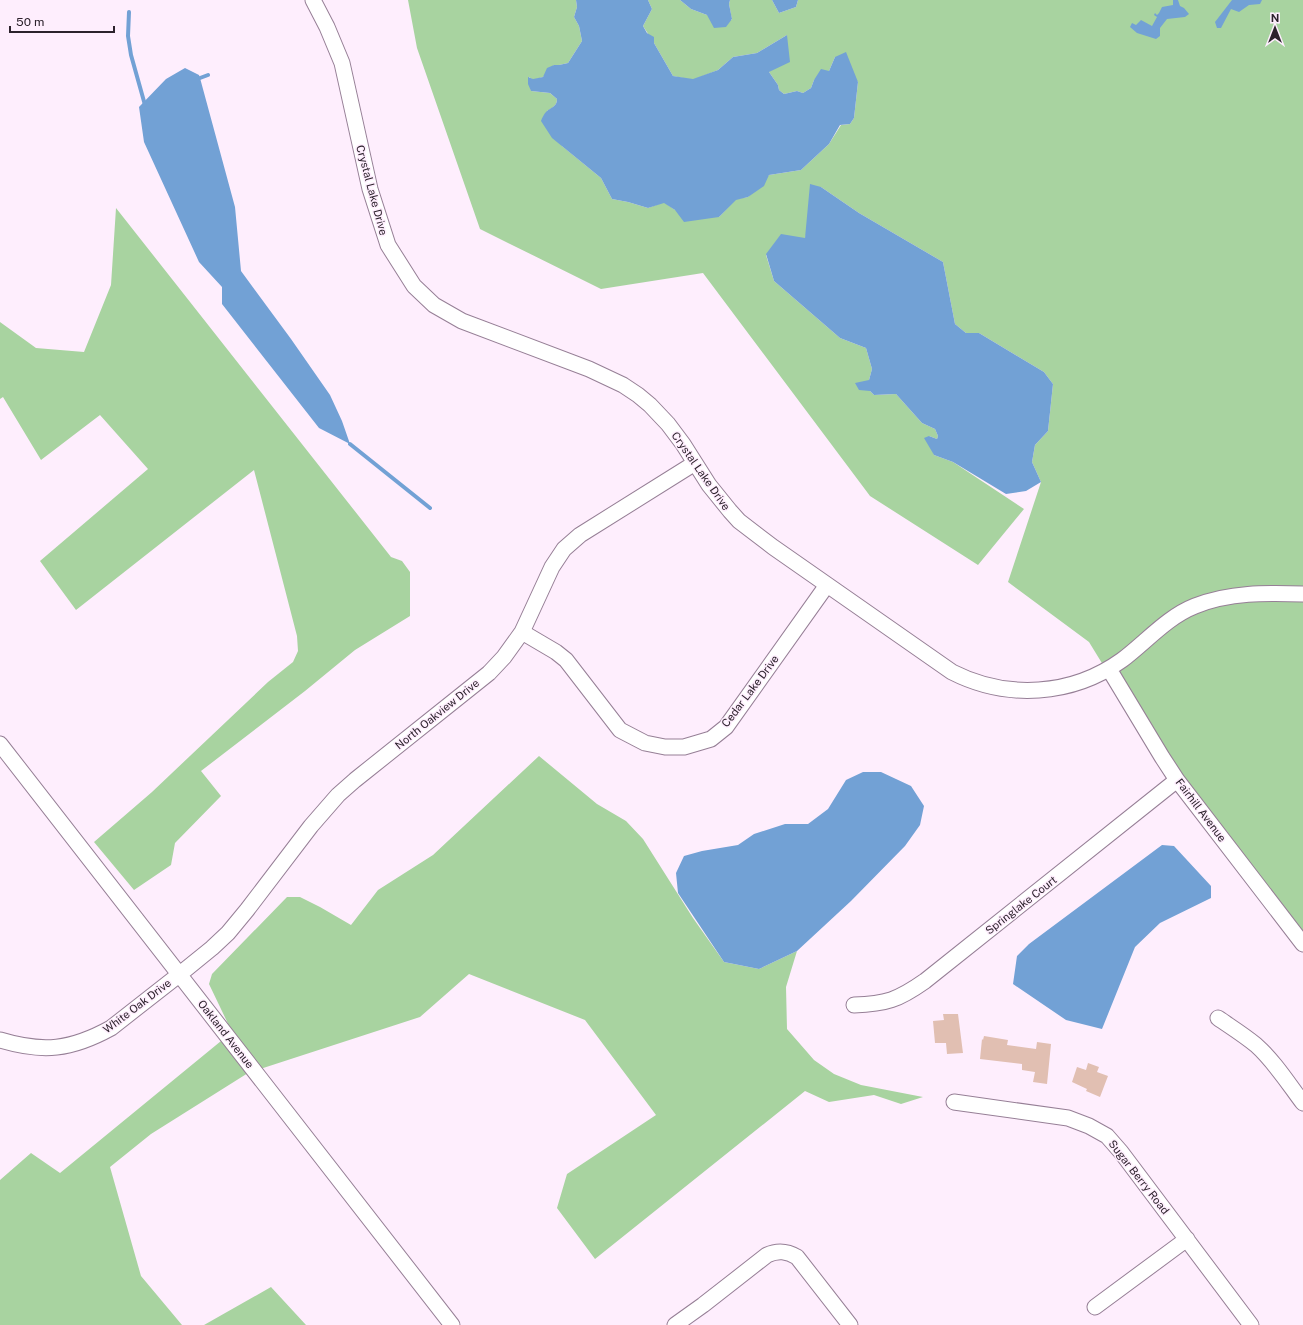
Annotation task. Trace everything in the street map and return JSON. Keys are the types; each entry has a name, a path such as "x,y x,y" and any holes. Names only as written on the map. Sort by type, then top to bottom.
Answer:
{"street":[{"name":"Crystal Lake Drive","path":"313,0 327,27 342,63 370,189 388,245 414,286 434,305 462,321 589,369 623,385 638,395 660,415 683,444 721,501 739,521 766,543 952,672 978,683 996,688 1020,690 1050,689 1079,682 1109,669 1168,622 1194,606 1218,598 1243,594 1303,594"},
{"name":"North Oakview Drive","path":"180,974 212,948 235,925 311,826 338,795 489,673 504,657 522,632 552,567 564,549 580,535 695,463"},
{"name":"Cedar Lake Drive","path":"522,632 556,652 566,660 620,730 645,743 665,747 684,747 711,739 726,727 827,585"},
{"name":"Fairhill Avenue","path":"1109,669 1162,757 1178,780 1303,944"},
{"name":"Oakland Avenue","path":"0,744 452,1325"},
{"name":"Springlake Court","path":"854,1006 876,1005 908,994 1178,780"},
{"name":"White Oak Drive","path":"0,1040 25,1047 48,1049 81,1042 111,1028 180,974"},
{"path":"1218,1018 1255,1044 1272,1062 1303,1103"},
{"name":"Sugar Berry Road","path":"954,1102 1068,1118 1089,1126 1107,1136 1121,1152 1251,1325"},
{"path":"1095,1307 1187,1239"},
{"path":"676,1325 703,1306 772,1252 784,1252 797,1257 850,1325"}],"green space":[{"path":"408,0 576,0 577,7 574,17 579,26 582,41 568,63 554,65 543,77 533,80 529,77 531,91 550,93 557,99 555,105 547,111 562,146 601,178 612,199 648,208 664,202 675,210 719,217 736,199 748,197 769,175 801,170 829,144 841,125 850,124 854,118 858,82 835,57 829,71 814,80 811,88 803,93 797,91 784,94 779,90 778,85 769,72 787,35 757,53 733,57 718,70 693,80 673,76 643,26 652,9 648,0 680,0 691,9 707,15 732,20 729,4 730,0 772,0 779,13 796,7 798,0 1303,0 1303,952 1260,894 1192,810 1089,642 1008,582 1041,482 1032,462 1035,445 1048,431 1053,384 1044,372 979,333 966,333 955,324 943,262 859,213 821,187 805,238 766,255 774,281 840,338 866,348 872,369 869,380 870,391 874,395 896,394 922,423 935,429 938,436 937,439 929,436 934,455 953,462 1024,509 978,565 870,496 703,273 601,289 480,229 417,48"},
{"path":"116,208 391,557 402,561 410,572 410,616 355,650 305,691 201,771 221,796 175,843 171,865 134,890 94,842 152,792 268,682 293,662 298,651 297,636 254,470 76,610 40,561 148,469 100,415 41,460 3,397 0,399 0,322 36,348 84,352 111,285"},
{"path":"539,756 597,804 626,821 643,839 693,918 724,962 759,969 797,951 786,987 787,1029 814,1060 834,1074 861,1085 923,1097 901,1104 874,1095 829,1102 805,1091 595,1259 557,1208 567,1174 656,1115 585,1020 469,974 420,1017 248,1073 151,1134 110,1167 141,1276 182,1325 0,1325 0,1180 31,1153 60,1173 232,1032 209,984 212,974 287,897 300,897 351,925 378,890 433,855"},
{"path":"271,1287 306,1325 204,1325"}],"water":[{"path":"576,0 648,0 652,9 643,26 647,33 654,37 654,43 673,76 693,79 718,70 733,57 757,53 787,35 790,62 769,72 778,85 779,90 784,94 797,91 803,93 811,88 821,69 829,71 835,57 846,52 858,82 854,118 850,124 840,125 829,144 801,170 769,175 764,186 748,197 736,200 719,217 684,222 675,210 664,203 648,208 612,199 601,178 552,138 541,121 545,113 555,105 557,99 550,93 531,91 528,84 528,77 533,79 543,77 547,68 554,65 568,63 582,41 579,26 574,17 577,7"},
{"path":"680,0 730,0 729,4 732,19 726,27 714,28 707,15 691,9"},
{"path":"772,0 798,0 796,7 779,13"},
{"path":"1173,0 1178,0 1180,6 1189,14 1185,17 1167,19 1160,28 1160,36 1156,39 1137,33 1130,27 1132,23 1136,25 1141,20 1152,26 1157,17 1154,15 1155,13 1157,15 1162,7 1173,5"},
{"path":"1232,0 1262,0 1260,4 1249,5 1239,12 1231,9 1221,28 1217,28 1215,22"},
{"path":"185,68 199,75 200,78 235,207 241,271 330,395 342,421 350,444 319,428 222,304 222,287 199,262 144,142 139,107 166,79"},
{"path":"810,184 821,187 859,213 943,262 955,324 966,333 979,333 1044,372 1053,384 1048,431 1035,445 1032,462 1041,482 1026,491 1006,494 953,462 934,455 924,438 929,436 937,439 938,436 935,429 922,423 896,394 874,395 870,391 859,390 855,383 869,380 872,369 866,348 840,338 774,281 766,254 781,234 805,238"},
{"path":"863,772 881,772 911,786 924,806 920,825 905,846 851,901 797,951 759,969 724,962 678,893 676,873 684,856 702,851 738,845 754,834 785,824 808,824 828,809 846,780"},
{"path":"1162,845 1174,846 1211,886 1211,898 1160,923 1135,947 1102,1029 1066,1020 1013,984 1017,956 1029,944"}],"building":[{"path":"943,1014 958,1014 963,1053 947,1054 946,1043 935,1043 933,1021 944,1020"},
{"path":"984,1036 1008,1040 1007,1045 1036,1049 1037,1042 1051,1044 1047,1084 1033,1082 1035,1072 1022,1070 1022,1064 980,1059 982,1039 983,1040"},
{"path":"1088,1063 1099,1067 1097,1072 1108,1076 1100,1097 1086,1091 1087,1089 1072,1082 1077,1067 1086,1070"}],"waterway":[{"path":"129,12 128,36 131,55 145,105"},
{"path":"200,78 208,75"},
{"path":"350,444 430,508"}]}
